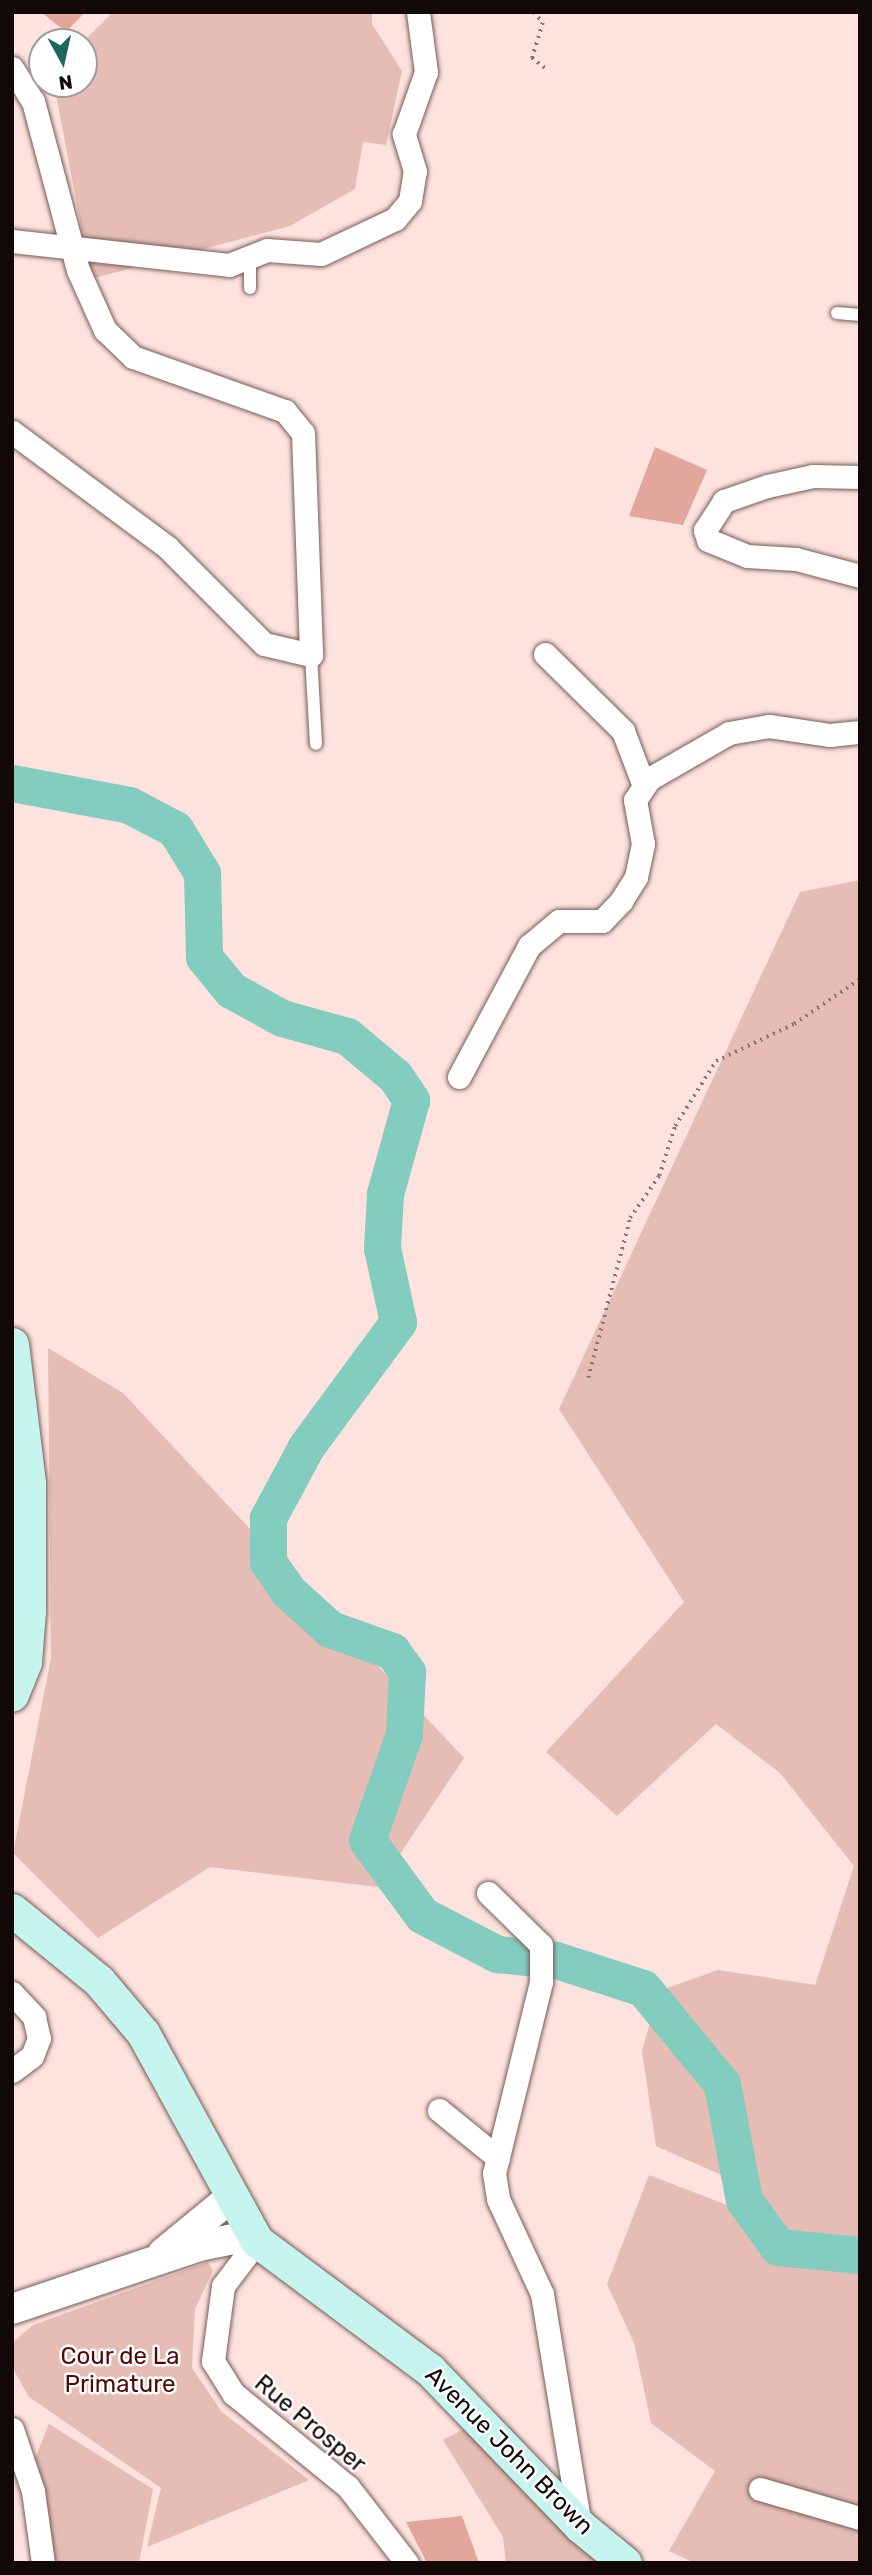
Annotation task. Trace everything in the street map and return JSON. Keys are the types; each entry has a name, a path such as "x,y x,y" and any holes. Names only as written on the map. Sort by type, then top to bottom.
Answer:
{"main road":[{"path":"12,1345 29,1483 29,1611 25,1661 12,1694"},
{"name":"Avenue John Brown","path":"12,1910 99,1981 138,2025 172,2077 229,2199 255,2238 430,2370 580,2526 625,2563"}],"street":[{"path":"12,241 73,244 170,263 229,265 267,250 321,254 343,247 395,219 410,201 415,171 404,134 426,72 418,12"},
{"path":"12,68 33,101 89,303 133,357 285,411 303,433 309,469 311,655 264,644 167,547 12,432"},
{"path":"860,477 813,476 767,485 724,501 705,530 708,540 747,556 796,559 860,576"},
{"path":"545,654 624,731 644,786"},
{"path":"459,1077 529,946 559,921 602,921 621,901 636,877 642,844 635,800 644,786 729,733 769,726 830,736 860,732"},
{"path":"488,1892 541,1945 541,1982 498,2158 498,2199 542,2294 580,2526"},
{"path":"12,1993 34,2017 39,2038 32,2056 12,2071"},
{"path":"439,2110 498,2158"},
{"path":"155,2260 229,2199"},
{"path":"12,2309 155,2260 255,2238"},
{"name":"Rue Prosper","path":"255,2238 223,2287 213,2361 234,2394 348,2487 407,2563"},
{"path":"12,2428 33,2491 43,2563"},
{"path":"760,2489 860,2518"}],"lane":[{"path":"250,257 250,288"},
{"path":"837,313 860,315"},
{"path":"311,655 316,744"}],"path":[{"path":"534,12 543,23 532,58 548,71"},
{"path":"587,1378 630,1218 659,1176 676,1126 716,1061 794,1024 860,979"}],"green space":[{"path":"113,12 372,12 372,24 402,71 386,145 363,142 355,189 290,226 91,279 57,98 98,98 97,28"},
{"path":"860,880 860,2243 784,2235 744,2185 656,2146 642,2051 659,1991 718,1970 815,1985 854,1866 780,1773 716,1724 617,1816 546,1752 684,1602 559,1409 800,892"},
{"path":"48,1348 123,1393 464,1758 378,1887 210,1867 98,1938 13,1853 51,1658"},
{"path":"649,2175 735,2208 768,2251 860,2261 860,2563 695,2563 669,2551 715,2471 651,2423 634,2343 607,2284"},
{"name":"Cour de La Primature","path":"208,2262 213,2271 195,2309 192,2368 222,2412 309,2480 147,2547 161,2488 29,2397 12,2367 12,2343 33,2325"},
{"path":"49,2424 153,2489 139,2563 54,2563 46,2496 34,2461"},
{"path":"464,2429 611,2563 506,2563 503,2537 443,2440"}],"building":[{"path":"41,12 85,12 70,28 61,28"},
{"path":"655,447 707,470 683,525 629,516"},
{"path":"462,2516 479,2563 427,2563 406,2522"}],"waterway":[{"path":"12,783 129,805 175,829 202,873 204,957 231,990 282,1018 347,1036 395,1076 411,1100 385,1194 382,1248 398,1322 306,1447 268,1518 268,1562 288,1591 330,1629 392,1651 407,1672 404,1734 367,1840 422,1915 497,1954 556,1960 643,1988 722,2084 744,2200 778,2247 860,2255"}]}
